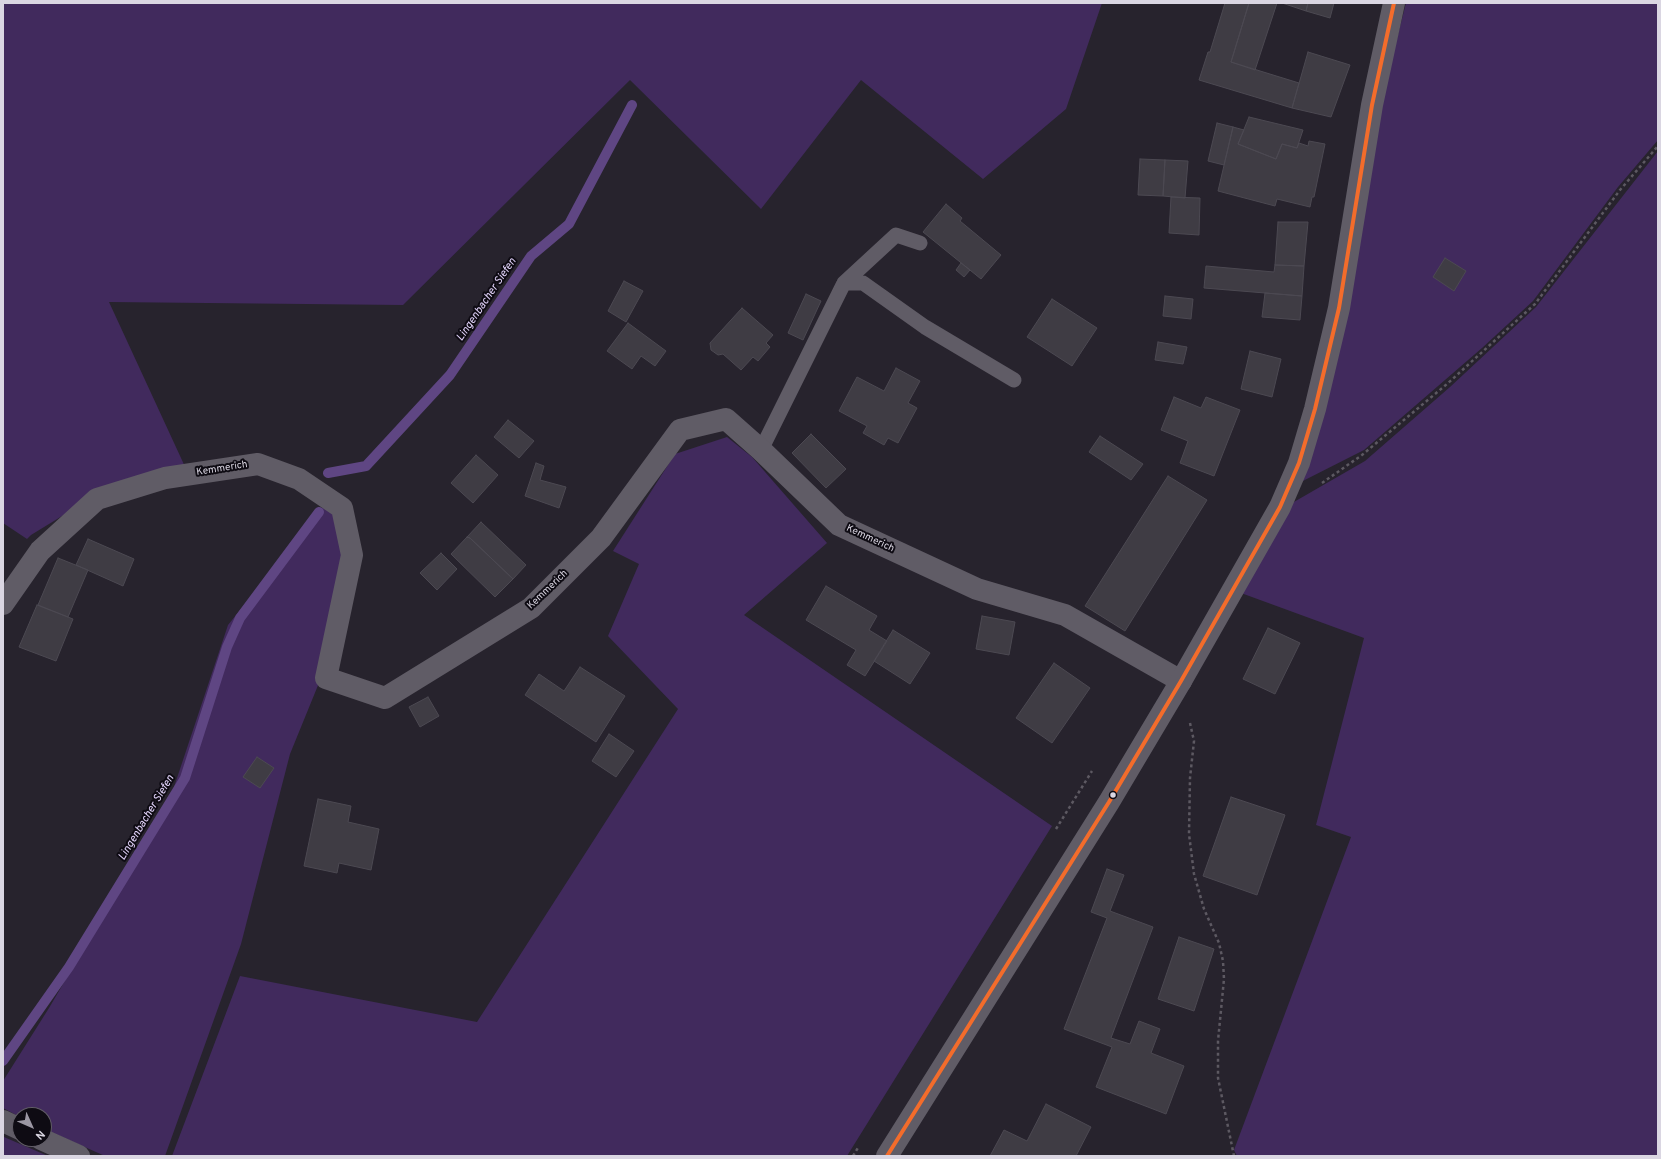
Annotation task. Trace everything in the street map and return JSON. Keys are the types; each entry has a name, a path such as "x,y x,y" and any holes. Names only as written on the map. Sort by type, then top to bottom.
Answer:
{"street":[{"path":"887,1156 1109,802 1181,681 1280,507 1299,463 1315,409 1339,308 1372,105 1394,3"},
{"name":"Kemmerich","path":"3,604 40,551 97,499 165,478 258,464 299,479 342,508 352,555 326,678 384,698 531,608 601,538 680,430 726,419 839,524 976,590 1065,615 1181,681"},
{"path":"3,1121 12,1126"},
{"path":"52,1144 79,1156"}],"lane":[{"path":"761,450 844,283 896,235 920,243"},
{"path":"844,283 863,283 925,327 1014,380"}],"path":[{"path":"1320,483 1362,455 1441,389 1535,304 1620,190 1658,146"},
{"path":"1181,681 1194,741 1190,778 1189,834 1194,874 1204,909 1219,943 1223,961 1224,978 1218,1041 1218,1078 1234,1156"}],"shaded area":[{"path":"3,3 1102,3 1066,109 983,179 861,80 761,209 630,80 403,305 109,302 187,471 98,494 31,535 27,539 3,523"},
{"path":"1406,3 1658,3 1658,140 1618,187 1533,301 1482,348 1364,450 1293,486 1379,110"},
{"path":"1658,151 1658,1156 1237,1156 1234,1150 1351,837 1316,825 1364,638 1241,593 1280,510 1365,461 1450,387 1536,307"},
{"path":"727,437 752,457 827,543 744,615 1052,826 847,1156 172,1156 240,976 477,1022 678,709 608,636 639,564 613,551 675,454"},
{"path":"327,502 337,513 347,555 321,678 290,754 241,944 165,1156 105,1156 52,1133 52,1107 12,1107 12,1113 3,1108 3,1081 49,1008 168,805 228,625"},
{"path":"4,1137 12,1140 12,1147 27,1147 48,1156 3,1156"}],"building":[{"path":"1225,3 1249,3 1231,62 1299,83 1292,108 1199,80 1208,52 1210,52"},
{"path":"1249,3 1277,3 1255,70 1231,62"},
{"path":"1282,3 1308,3 1306,11"},
{"path":"1308,3 1334,3 1330,18 1306,11"},
{"path":"1308,52 1350,65 1331,117 1292,108"},
{"path":"1249,117 1303,130 1297,148 1282,144 1276,159 1238,144"},
{"path":"1217,123 1233,127 1224,165 1208,161"},
{"path":"1233,127 1244,130 1238,144 1276,159 1282,144 1297,148 1299,143 1308,146 1309,141 1325,144 1314,197 1312,197 1310,207 1277,199 1275,206 1218,191"},
{"path":"1140,159 1165,160 1163,196 1138,195"},
{"path":"1165,160 1188,161 1185,198 1163,196"},
{"path":"1171,197 1200,198 1199,235 1169,233"},
{"path":"946,204 962,218 960,221 1001,255 981,279 923,232"},
{"path":"1278,222 1308,222 1304,266 1275,265"},
{"path":"1445,258 1466,271 1454,291 1433,277"},
{"path":"961,263 970,270 964,277 956,270"},
{"path":"1275,265 1304,266 1302,296 1204,288 1206,266 1274,272"},
{"path":"624,281 643,291 626,322 608,311"},
{"path":"1265,293 1302,296 1300,320 1262,317"},
{"path":"806,294 821,301 803,340 788,333"},
{"path":"1165,296 1193,299 1191,319 1163,316"},
{"path":"1052,299 1097,328 1072,366 1027,337"},
{"path":"742,308 773,335 766,343 770,347 758,361 753,357 741,370 723,354 718,355 711,350 710,343"},
{"path":"628,323 666,351 655,366 641,356 632,369 607,351"},
{"path":"1158,342 1187,347 1183,364 1155,360"},
{"path":"1250,351 1281,359 1272,397 1241,389"},
{"path":"896,368 920,381 908,403 917,408 898,443 888,438 884,445 863,433 867,426 839,411 857,377 884,391"},
{"path":"1174,397 1201,408 1206,397 1240,410 1214,476 1180,463 1188,441 1161,430"},
{"path":"508,420 534,441 519,458 494,437"},
{"path":"811,434 846,469 826,488 792,453"},
{"path":"1100,436 1143,464 1131,480 1089,452"},
{"path":"476,455 498,475 473,503 451,483"},
{"path":"536,463 544,466 540,480 566,487 559,508 525,496"},
{"path":"1168,476 1207,500 1125,631 1085,606"},
{"path":"481,522 526,565 513,579 470,538 467,537"},
{"path":"467,537 470,538 513,579 495,597 451,554"},
{"path":"88,539 134,559 123,586 76,565"},
{"path":"441,553 457,569 437,590 420,573"},
{"path":"58,558 88,570 68,617 38,605"},
{"path":"826,586 877,616 869,630 887,641 865,676 847,665 856,650 806,620"},
{"path":"37,605 73,619 56,661 19,647"},
{"path":"982,616 1015,622 1009,655 976,649"},
{"path":"1268,628 1300,643 1275,694 1243,679"},
{"path":"893,630 930,653 910,684 874,661"},
{"path":"1054,663 1090,688 1052,743 1016,718"},
{"path":"580,667 625,696 596,742 525,695 539,674 564,691"},
{"path":"428,697 439,716 420,727 409,707"},
{"path":"609,734 634,751 616,777 592,761"},
{"path":"257,757 274,768 260,788 243,777"},
{"path":"1231,797 1285,815 1257,895 1203,876"},
{"path":"318,799 351,806 348,822 379,829 371,870 339,863 337,873 304,866"},
{"path":"1107,869 1124,875 1110,911 1153,927 1111,1038 1130,1044 1139,1021 1160,1029 1151,1053 1184,1066 1166,1114 1096,1087 1112,1047 1064,1029 1107,918 1091,912"},
{"path":"1179,937 1214,949 1194,1011 1158,999"},
{"path":"1046,1104 1091,1127 1076,1156 990,1156 1004,1130 1027,1141"}],"waterway":[{"name":"Lingenbacher Siefen","path":"328,473 366,466 450,375 531,256 569,224 632,105"},
{"name":"Lingenbacher Siefen","path":"3,1061 69,967 185,778 227,647 240,618 319,512"}],"transit line":[{"path":"887,1156 1109,802 1181,681 1280,507 1299,463 1315,409 1339,308 1372,105 1394,3"}]}
